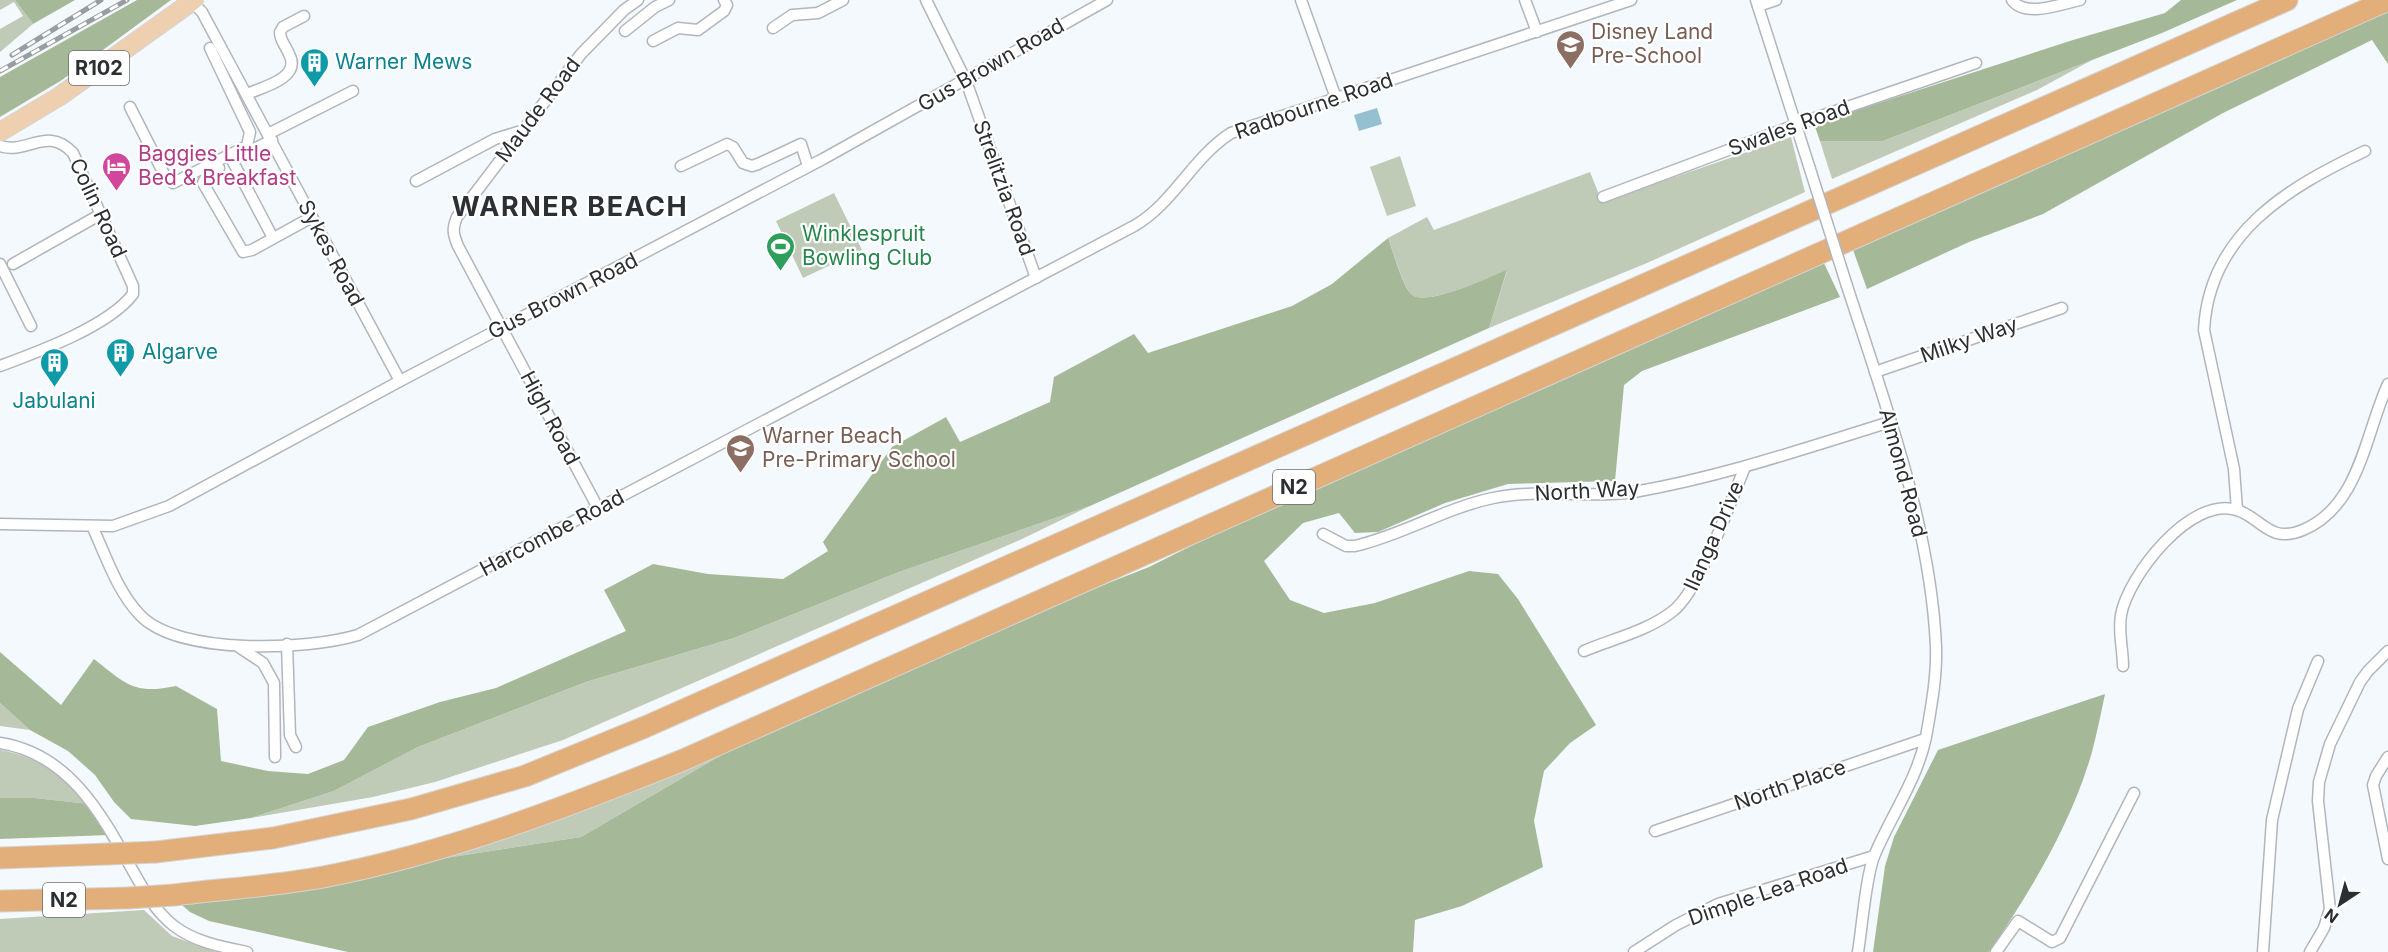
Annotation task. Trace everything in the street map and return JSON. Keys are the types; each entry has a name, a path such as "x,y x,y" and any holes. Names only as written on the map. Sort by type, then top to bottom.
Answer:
{"highway":[{"name":"N2","path":"0,858 156,852 273,838 411,809 525,776 678,712 2288,0"},
{"name":"N2","path":"0,901 174,895 323,877 458,843 559,810 683,759 2388,0"}],"main road":[{"name":"R102","path":"0,132 60,96 193,1"}],"street":[{"name":"Maude Road","path":"503,328 453,235 453,226 457,217 521,131 581,54 624,10 638,0"},
{"path":"625,31 669,0"},
{"path":"653,41 678,28 698,30 724,11 727,5 724,0"},
{"path":"773,28 792,15 818,13 843,0"},
{"name":"Strelitzia Road","path":"926,0 966,81 1036,278"},
{"path":"1083,0 1086,12"},
{"name":"Gus Brown Road","path":"0,524 113,526 169,506 966,81 1107,0"},
{"path":"1301,0 1336,98"},
{"path":"1525,0 1538,32"},
{"name":"Radbourne Road","path":"1036,278 1145,220 1161,206 1205,153 1231,133 1631,0"},
{"path":"1757,3 1776,0"},
{"path":"2012,0 2019,7 2030,9 2076,0"},
{"name":"Sykes Road","path":"193,1 202,12 250,99 400,381"},
{"name":"Almond Road","path":"1757,3 1890,422 1926,558 1933,610 1935,671 1925,739 1911,784 1874,856 1858,952"},
{"path":"240,112 250,99 291,71 291,56 281,41 280,32 283,27 304,16"},
{"path":"130,107 167,180 173,183 247,146 250,132 210,48"},
{"name":"Swales Road","path":"1603,197 1795,125 1976,63"},
{"path":"312,217 252,250 243,252 216,208 203,183 204,178 270,137 353,91"},
{"path":"416,181 495,139 521,131"},
{"name":"Colin Road","path":"0,146 8,148 49,140 60,142 74,153 133,286 133,294 128,302 74,335 0,366"},
{"path":"681,166 727,144 733,147 743,163 752,166 801,144 808,166"},
{"path":"2237,510 2234,469 2204,330 2205,310 2221,263 2235,241 2264,212 2313,176 2365,152"},
{"path":"232,160 273,238"},
{"path":"13,264 101,214"},
{"path":"0,264 32,326"},
{"name":"Harcombe Road","path":"92,526 116,580 140,615 158,630 177,636 238,647 336,642 358,635 1036,278"},
{"name":"Milky Way","path":"1875,372 2062,308"},
{"name":"High Road","path":"503,328 598,508"},
{"path":"2123,666 2121,613 2131,588 2146,564 2178,529 2197,516 2223,509 2237,510 2272,532 2286,533 2303,530 2332,509 2354,479 2371,425 2388,384"},
{"name":"North Way","path":"1323,534 1346,546 1355,546 1442,513 1497,497 1552,493 1633,492 1745,467 1890,422"},
{"name":"Ilanga Drive","path":"1584,651 1657,622 1684,600 1697,578 1745,467"},
{"path":"286,644 290,735 296,747"},
{"path":"238,647 262,663 274,683 275,757"},
{"path":"2310,952 2324,928 2330,909 2318,801 2319,782 2330,744 2360,682 2388,651"},
{"path":"2262,952 2272,820 2298,709 2318,661"},
{"name":"North Place","path":"1655,831 1925,739"},
{"path":"0,743 24,749 46,759 67,774 91,799 152,905 175,927 192,938 247,952"},
{"path":"2388,757 2373,785 2388,860"},
{"path":"1996,952 2018,921 2052,942 2060,938 2134,794"},
{"name":"Dimple Lea Road","path":"1634,952 1676,925 1718,904 1874,856"}],"green space":[{"path":"0,0 15,0 33,24 0,52 0,29 23,16 14,2 0,10"},
{"path":"15,0 75,0 33,24"},
{"path":"137,0 171,0 62,80 0,117 0,77"},
{"path":"2181,0 2237,0 2162,33 1883,141 1820,141 1814,124 2073,40 2165,13"},
{"path":"2388,9 2388,64 2372,40 2223,113 2043,214 1969,242 1867,289 1852,247"},
{"path":"2092,60 2037,90 1832,179 1820,141 1883,141"},
{"path":"1791,137 1805,192 1647,263 1489,328 1507,271 1442,294 1418,297 1411,294 1404,283 1388,238 1427,217 1434,230 1590,172 1602,202"},
{"path":"1400,156 1416,206 1387,216 1370,167"},
{"path":"834,193 862,250 803,278 776,221"},
{"path":"1388,238 1404,283 1411,294 1418,297 1429,297 1458,290 1507,270 1489,328 1090,506 899,572 734,638 586,682 418,747 334,791 251,818 195,826 131,819 114,802 95,775 68,751 30,730 0,703 0,652 61,705 94,659 131,685 150,689 176,686 217,709 221,761 268,771 308,774 344,760 368,727 440,702 496,688 626,631 604,590 653,564 708,574 783,579 828,551 823,542 892,447 946,417 960,442 1050,402 1054,377 1134,334 1148,353 1292,306 1332,284"},
{"path":"1823,261 1840,297 1642,371 1624,385 1615,481 1508,484 1445,503 1378,532 1355,533 1339,513 1303,523 1264,561 1290,600 1324,613 1375,603 1469,571 1498,574 1518,599 1596,725 1570,743 1544,771 1534,821 1543,867 1462,906 1415,920 1413,952 348,952 209,921 190,912 176,900 581,837 742,743 1050,606 1149,567 1255,514"},
{"path":"1090,506 1022,539 563,740 435,782 373,797 251,818 334,791 418,747 586,682 734,638 899,572"},
{"path":"2105,694 2092,752 2073,804 2020,906 1989,952 1873,952 1885,866 1894,837 1938,750"},
{"path":"0,703 30,730 0,726"},
{"path":"742,743 581,837 407,864"},
{"path":"0,750 26,757 49,768 70,784 89,804 35,798 0,798"},
{"path":"0,798 35,798 89,804 109,835 0,839"},
{"path":"144,910 172,936 216,952 0,952 0,919"}],"water":[{"path":"1377,108 1382,124 1359,131 1354,115"}],"railway":[{"path":"12,55 101,0"},
{"path":"0,71 127,0"}],"place":[{"name":"Disney Land Pre-School","path":"1570,70"},
{"name":"Warner Mews","path":"314,88"},
{"name":"Baggies Little Bed & Breakfast","path":"117,192"},
{"name":"Winklespruit Bowling Club","path":"781,272"},
{"name":"Algarve","path":"121,378"},
{"name":"Jabulani","path":"54,388"},
{"name":"Warner Beach Pre-Primary School","path":"741,474"}],"district":[{"name":"WARNER BEACH","path":"570,207"}]}
